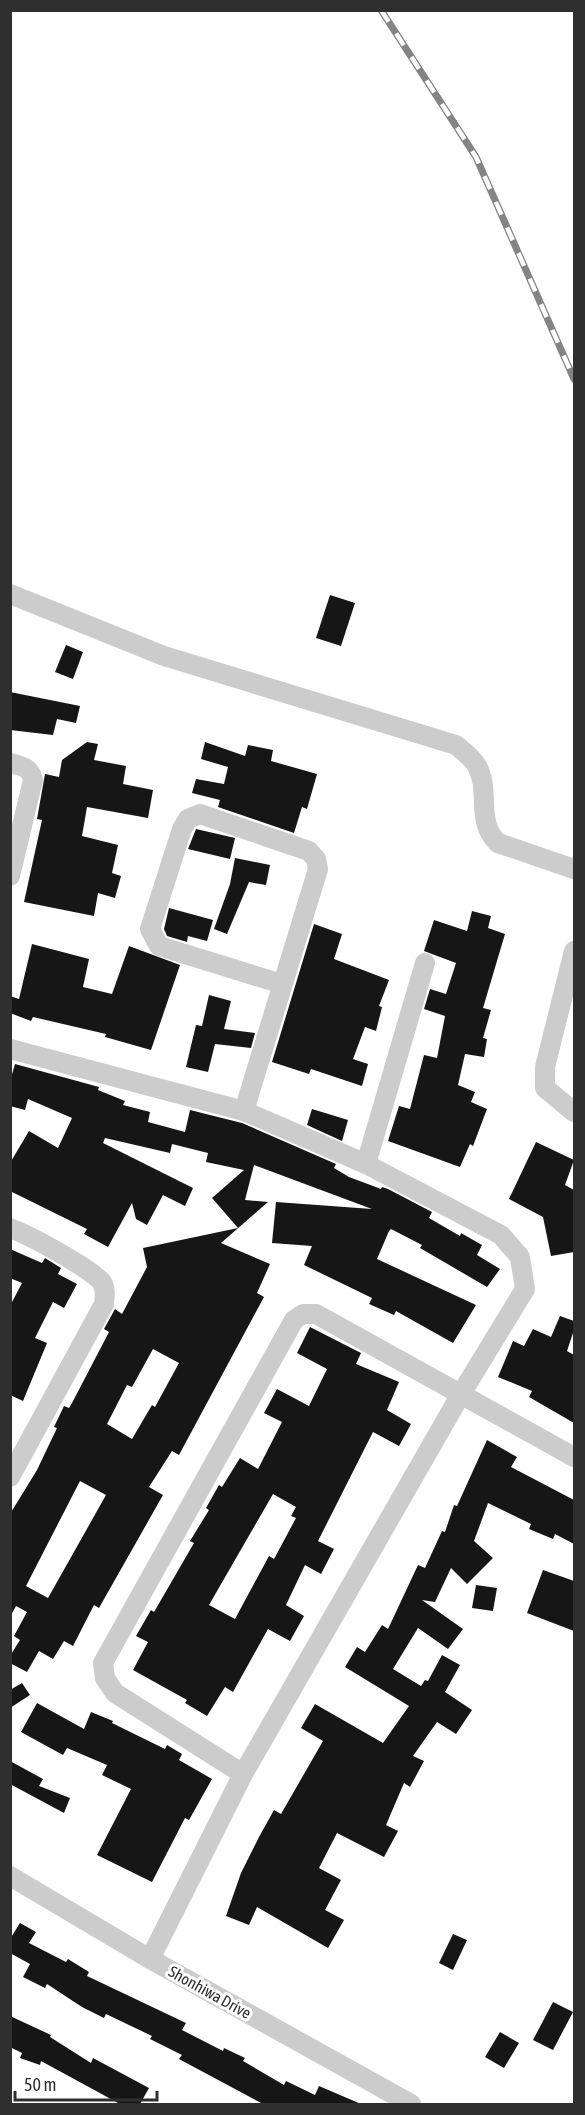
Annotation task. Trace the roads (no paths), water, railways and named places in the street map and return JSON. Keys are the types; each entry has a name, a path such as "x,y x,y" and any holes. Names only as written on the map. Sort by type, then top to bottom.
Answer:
{"street":[{"path":"10,594 164,656 456,745 476,764 483,782 485,823 489,834 498,843 574,869"},
{"path":"10,763 25,767 31,772 33,780 10,876"},
{"path":"244,1111 318,869 316,859 309,851 200,814 188,819 182,829 150,929 152,938 159,946 282,984"},
{"path":"574,951 545,1067 545,1088 574,1112"},
{"path":"366,1164 425,963"},
{"path":"10,1049 244,1111 366,1164 501,1234 520,1257 525,1289 461,1394 243,1774 150,1959"},
{"path":"10,1228 65,1257 101,1281 106,1292 104,1304 10,1477"},
{"path":"243,1774 115,1693 105,1678 103,1663 294,1320 303,1314 316,1314 574,1457"},
{"name":"Shonhiwa Drive","path":"10,1876 381,2098 411,2104"}],"railway":[{"path":"381,10 476,157 574,379"}]}
